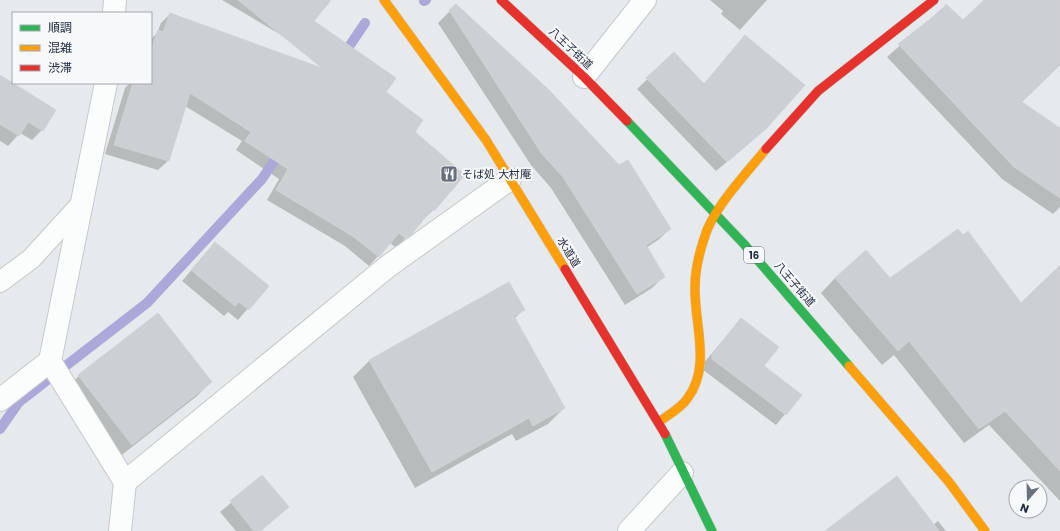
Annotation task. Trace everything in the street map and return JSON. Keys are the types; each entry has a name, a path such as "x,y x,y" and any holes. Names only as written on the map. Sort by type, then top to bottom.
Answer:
{"main road":[{"name":"水道道","path":"384,0 486,140 659,422 682,473 712,531"},
{"name":"八王子街道","path":"502,0 584,77 743,242 949,482 985,531"},
{"path":"659,422 687,400 699,378 700,348 695,287 704,237 715,214 775,137 818,92 934,0"}],"street":[{"path":"114,12 115,0"},
{"path":"584,77 645,0"},
{"path":"0,400 50,361 106,84"},
{"path":"125,482 387,267 510,179"},
{"path":"50,361 125,482 120,531"},
{"path":"629,531 682,473"}],"lane":[{"path":"0,282 30,259 83,202"}],"building":[{"path":"238,0 331,0 314,21 396,78 386,92 423,120 415,132 465,175 434,211 432,209 411,235 405,238 399,233 379,257 354,237 276,190 288,169 245,141 251,132 190,93 169,161 114,145 133,84 152,84 152,47 158,30 163,32 170,13 322,68"},
{"path":"984,0 1060,0 1060,65 1022,102 1060,128 1060,198 1014,167 898,44 942,10 946,4 963,20"},
{"path":"456,4 549,90 619,165 628,160 671,229 646,245 665,277 637,294 563,177 542,154 449,10"},
{"path":"745,35 805,85 766,129 727,162 646,78 674,52 704,84"},
{"path":"0,75 12,84 14,84 56,110 43,131 28,122 19,136 0,124"},
{"path":"958,229 963,235 968,231 1021,303 1060,265 1060,471 1005,411 979,429 909,341 898,351 835,278 866,250 890,278"},
{"path":"215,242 269,286 249,310 239,302 235,306 191,270"},
{"path":"509,282 525,310 514,316 565,408 533,426 529,418 432,472 369,360"},
{"path":"158,313 212,382 132,445 78,375"},
{"path":"741,318 779,347 764,366 802,395 786,415 712,359 712,354"},
{"path":"262,475 289,507 260,531 254,531 230,501"},
{"path":"897,476 939,531 825,531"}],"waterway":[{"path":"342,57 365,23"},
{"path":"0,429 19,402 147,303 262,179 282,149"}],"traffic: fast":[{"path":"627,121 743,243 849,366"},
{"path":"665,434 712,531"}],"traffic: slow":[{"path":"384,0 486,140 565,269"},
{"path":"659,422 678,408 687,399 694,387 699,373 700,345 695,301 695,281 699,257 708,228 730,192 766,149"},
{"path":"849,366 949,482 985,531"}],"traffic: jam":[{"path":"501,0 584,77 627,121"},
{"path":"766,149 818,91 934,0"},
{"path":"565,269 665,434"}],"place":[{"name":"そば処 大村庵","path":"449,174"}]}
